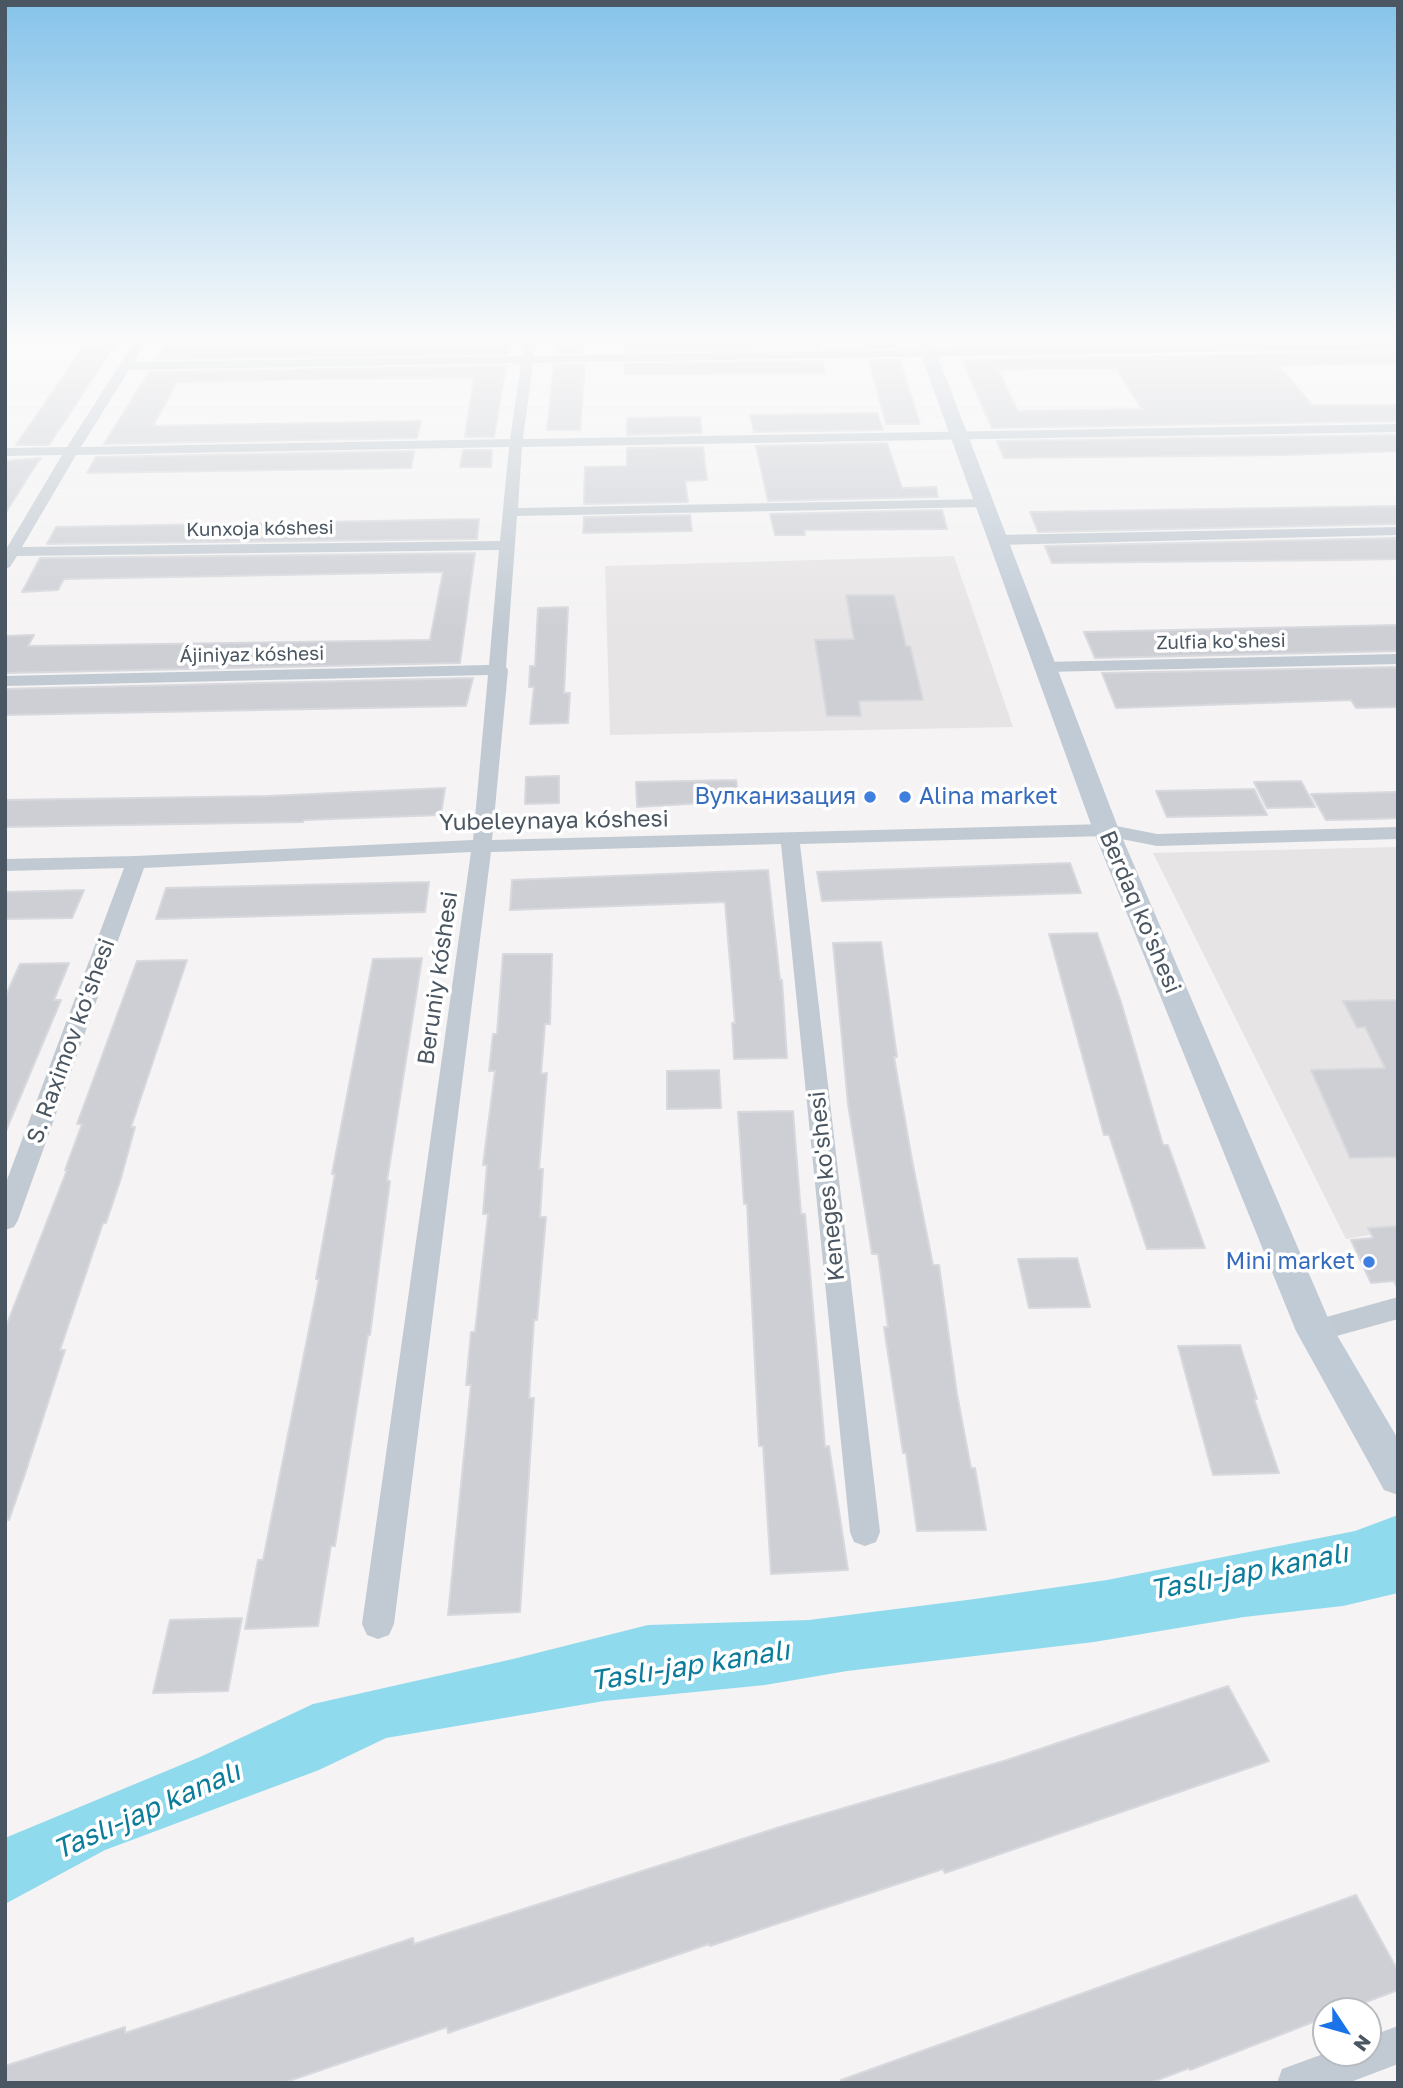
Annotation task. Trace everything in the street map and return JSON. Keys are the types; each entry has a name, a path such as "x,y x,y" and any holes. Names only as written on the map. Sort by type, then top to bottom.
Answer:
{"street":[{"path":"9,558 82,433"},
{"name":"Beruniy kóshesi","path":"378,1625 482,846 517,433"},
{"path":"5,452 1099,433"},
{"name":"Berdaq ko'shesi","path":"959,436 1106,830 1315,1331 1396,1475"},
{"path":"512,512 984,503"},
{"path":"997,540 1398,531"},
{"name":"Kunxoja kóshesi","path":"9,558 508,545"},
{"name":"Zulfia ko'shesi","path":"1045,667 1398,659"},
{"name":"Ájiniyaz kóshesi","path":"5,681 499,670"},
{"name":"Yubeleynaya kóshesi","path":"5,865 136,862 482,846 1106,830 1157,840 1398,833"},
{"name":"Keneges ko'shesi","path":"790,840 865,1532"},
{"name":"S. Raximov ko'shesi","path":"5,1220 136,862"},
{"path":"1315,1331 1398,1308"},
{"path":"1296,2083 1398,2045"}],"shaded area":[{"path":"954,556 1013,727 610,735 605,566"},
{"path":"1398,847 1398,1230 1346,1239 1153,853"}],"water":[{"name":"Taslı-jap kanalı","path":"1398,1515 1398,1593 1343,1606 1244,1617 1094,1642 847,1671 765,1685 604,1701 386,1738 319,1770 105,1850 5,1904 5,1838 200,1757 313,1704 513,1659 648,1625 809,1620 1107,1580 1355,1531"}],"building":[{"path":"24,433 57,433 49,445 16,445"},
{"path":"111,433 418,433 417,438 104,444"},
{"path":"466,433 495,433 494,437 465,437"},
{"path":"627,433 686,433 627,435"},
{"path":"1398,435 1398,451 1286,455 1004,458 997,441"},
{"path":"887,443 902,488 936,487 938,497 768,501 756,446"},
{"path":"703,447 707,480 685,481 688,502 584,504 585,467 627,466 627,448"},
{"path":"463,450 492,450 491,467 460,467"},
{"path":"414,451 411,468 87,473 96,457"},
{"path":"41,458 32,471 5,514 6,461"},
{"path":"1398,506 1398,524 1038,532 1030,512"},
{"path":"942,510 947,529 804,530 805,535 775,535 770,514"},
{"path":"690,515 692,531 583,533 584,517"},
{"path":"479,519 477,539 47,544 56,527"},
{"path":"1398,538 1398,559 1052,563 1045,546"},
{"path":"475,553 460,663 5,673 5,636 34,635 28,646 430,640 443,572 64,579 58,590 22,592 40,558"},
{"path":"846,595 894,595 923,700 859,701 861,716 827,716 815,640 854,639"},
{"path":"568,607 564,693 570,693 568,723 530,724 534,687 529,687 530,666 535,666 538,608"},
{"path":"1398,625 1398,651 1095,658 1084,632"},
{"path":"1398,667 1398,707 1356,708 1351,700 1116,708 1102,673"},
{"path":"473,678 466,706 5,715 5,689"},
{"path":"559,776 559,803 525,804 526,777"},
{"path":"736,780 739,801 637,807 636,782"},
{"path":"1301,781 1315,807 1267,808 1254,782"},
{"path":"445,788 441,815 303,822 5,827 5,800 269,796"},
{"path":"1254,789 1267,815 1167,817 1156,791"},
{"path":"1398,792 1398,818 1374,819 1326,820 1311,794"},
{"path":"1070,863 1081,893 822,901 817,872"},
{"path":"768,870 782,980 787,1058 734,1059 732,1023 735,1023 725,902 510,910 512,880"},
{"path":"429,882 425,912 156,919 166,888"},
{"path":"84,890 72,918 5,919 5,892"},
{"path":"1097,933 1121,1002 1163,1145 1168,1145 1205,1248 1147,1249 1109,1135 1104,1135 1049,934"},
{"path":"881,942 897,1057 894,1057 912,1160 933,1265 939,1265 957,1394 971,1468 975,1468 986,1530 917,1531 906,1453 903,1453 884,1327 888,1327 878,1254 872,1254 848,1104 833,943"},
{"path":"503,954 552,954 550,1024 545,1024 541,1074 547,1073 539,1169 543,1169 540,1217 546,1217 537,1320 534,1320 529,1398 534,1398 520,1612 448,1615 471,1385 466,1385 471,1332 475,1332 488,1214 483,1214 487,1165 483,1165 495,1071 489,1071 493,1034 497,1034"},
{"path":"422,958 387,1181 390,1181 370,1335 335,1546 331,1546 318,1626 245,1629 258,1560 263,1560 319,1279 316,1279 335,1174 332,1174 373,959"},
{"path":"187,960 131,1127 135,1127 121,1178 60,1350 65,1350 25,1474 9,1520 5,1519 5,1329 67,1170 82,1124 77,1124 137,961"},
{"path":"69,963 54,1000 61,1000 5,1133 5,997 20,964"},
{"path":"1398,1000 1398,1157 1350,1158 1311,1070 1385,1068 1365,1027 1357,1028 1343,1001"},
{"path":"719,1070 721,1108 667,1109 667,1071"},
{"path":"793,1111 801,1214 805,1214 825,1447 829,1446 848,1570 771,1574 763,1446 759,1446 747,1204 744,1204 738,1112"},
{"path":"1398,1226 1398,1289 1394,1281 1371,1283 1351,1240 1373,1238 1368,1228"},
{"path":"1077,1258 1090,1307 1029,1308 1018,1259"},
{"path":"1240,1345 1257,1399 1254,1399 1279,1473 1213,1475 1178,1346"},
{"path":"242,1618 228,1691 153,1693 170,1620"},
{"path":"1228,1686 1269,1761 945,1873 943,1869 710,1946 709,1944 448,2033 447,2027 283,2083 5,2083 5,2066 125,2027 125,2033 413,1938 414,1944 786,1825 1007,1760"},
{"path":"1356,1895 1398,1971 1398,1990 1379,1997 1312,1997 1312,2022 1150,2083 842,2083 841,2080"}],"place":[{"name":"Вулканизация","path":"870,797"},
{"name":"Alina market","path":"905,797"},
{"name":"Mini market","path":"1369,1262"}]}
